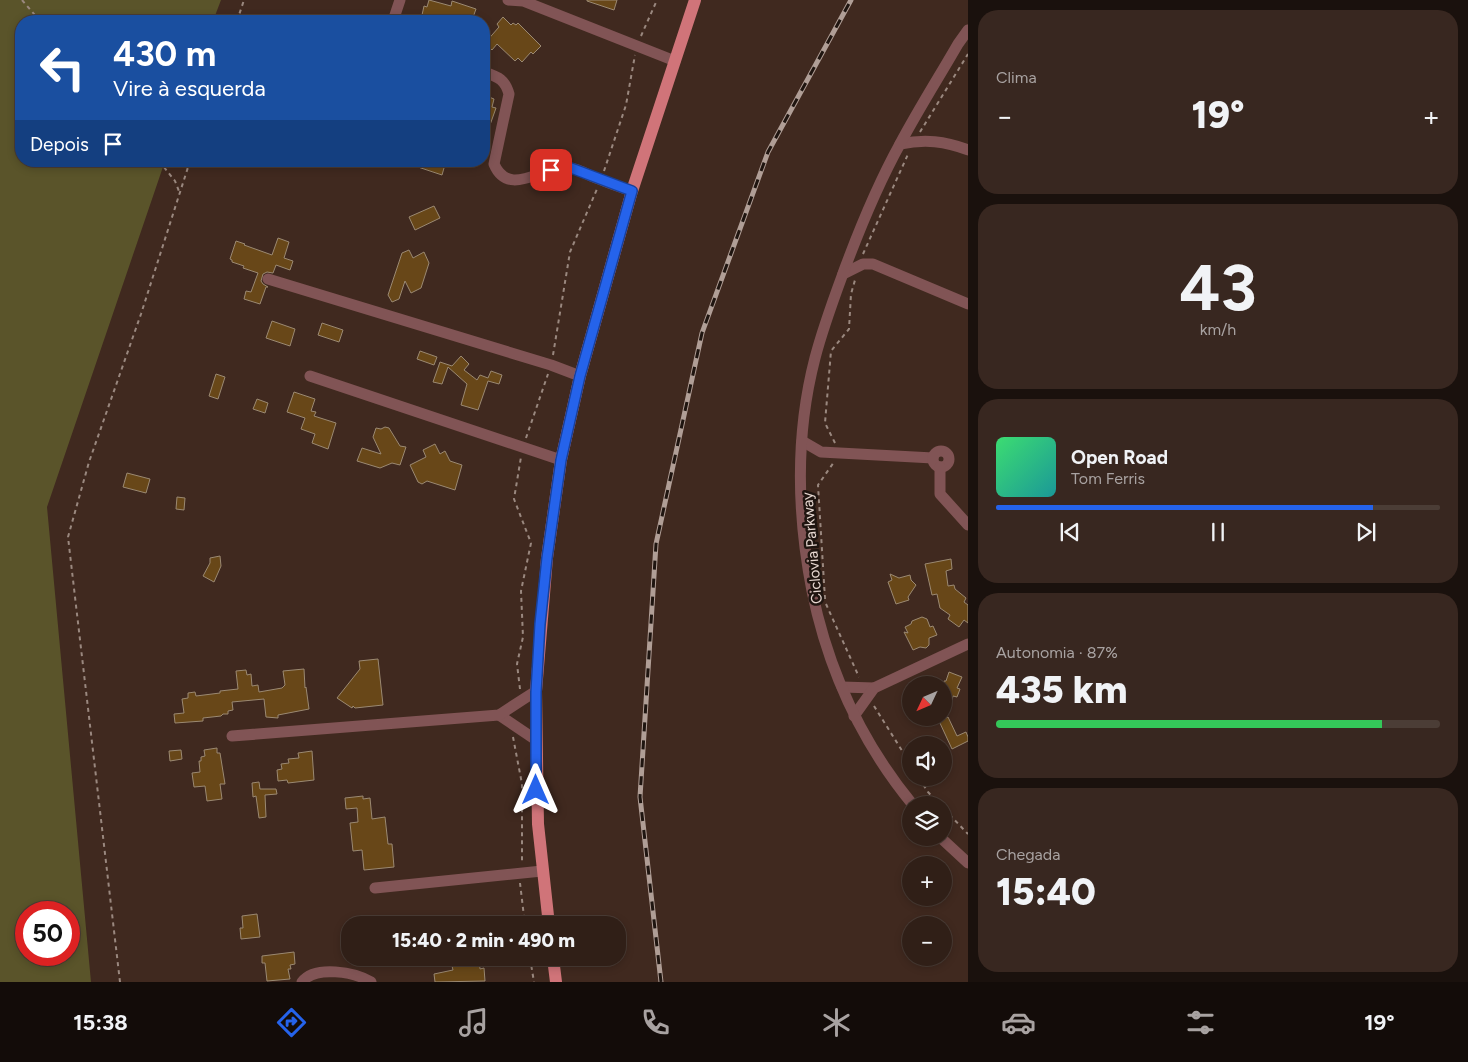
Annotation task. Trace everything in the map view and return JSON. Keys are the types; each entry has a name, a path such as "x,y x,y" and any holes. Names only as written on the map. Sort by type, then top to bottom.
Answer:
{"main road":[{"path":"548,916 542,871 536,790 536,692 547,558 561,460 580,376 632,191 695,0"},
{"path":"554,966 556,982"}],"street":[{"path":"395,15 400,0"},
{"path":"508,0 523,1 674,61"},
{"path":"906,796 886,770 854,716 829,654 819,620 806,558 802,527 800,466 802,440 815,359 826,321 865,215 900,144 968,30"},
{"path":"490,74 506,84 509,94 494,164 502,176 521,181 551,170 571,168 632,191"},
{"path":"900,144 914,141 939,141 968,150"},
{"path":"843,274 859,266 868,263 873,264 968,304"},
{"path":"268,279 551,365 580,376"},
{"path":"310,376 561,460"},
{"path":"802,440 821,452 937,462 940,494 968,525"},
{"path":"800,466 821,452"},
{"path":"842,687 868,690 968,644"},
{"path":"854,716 868,690"},
{"path":"232,736 499,715 536,692"},
{"path":"499,715 536,740"},
{"path":"950,846 968,863"},
{"path":"375,888 542,871"},
{"path":"302,982 312,974 320,973 360,975 371,982"}],"path":[{"path":"22,0 35,15"},
{"path":"238,15 244,0"},
{"path":"840,453 826,423 831,351 850,329 851,294 859,266 914,141 968,54"},
{"path":"164,167 175,181 180,194"},
{"path":"120,982 68,537 89,462 188,167"},
{"name":"Ciclovia Parkway","path":"840,453 818,484 826,602 868,690 902,749"},
{"path":"924,786 932,796"},
{"path":"952,817 968,834"},
{"path":"531,966 534,982"}],"shaded area":[{"path":"0,0 221,0 215,15 15,15 15,167 163,167 47,507 91,982 0,982"}],"building":[{"path":"429,0 451,6 452,1 476,9 474,15 422,15 424,6 427,7"},
{"path":"587,0 617,0 614,10"},
{"path":"503,17 511,25 518,23 541,46 533,54 531,52 522,62 518,58 515,61 497,44 492,50 490,48 490,37 499,27 497,24"},
{"path":"490,97 494,99 492,107 496,108 490,125"},
{"path":"418,167 444,167 442,175"},
{"path":"434,206 440,218 415,230 409,217"},
{"path":"278,238 289,242 284,258 293,261 290,270 276,265 273,273 267,272 263,274 261,281 268,287 266,287 260,304 244,299 246,291 251,292 258,273 232,262 230,259 236,241 272,255"},
{"path":"409,250 413,258 424,252 429,263 421,288 411,293 405,281 399,299 392,302 388,295 402,253"},
{"path":"272,321 295,329 290,346 266,338"},
{"path":"322,323 343,330 339,342 318,335"},
{"path":"420,351 437,357 434,365 417,359"},
{"path":"461,356 469,364 464,370 477,380 480,375 488,378 491,371 502,375 499,384 488,381 478,410 461,405 467,384 448,367 442,384 433,382 440,362 452,366"},
{"path":"216,374 225,377 218,399 209,396"},
{"path":"294,392 315,399 311,411 316,412 314,416 336,423 328,449 312,443 315,434 301,429 305,418 287,412"},
{"path":"257,399 268,403 265,413 253,409"},
{"path":"376,428 381,429 389,428 400,446 406,447 400,465 392,463 380,468 357,461 362,448 381,454 373,437"},
{"path":"435,444 440,454 445,451 450,461 462,465 455,490 427,481 422,484 418,482 410,465 426,457 423,450"},
{"path":"127,473 150,479 146,493 123,487"},
{"path":"177,497 185,498 184,510 176,509"},
{"path":"220,556 221,566 214,582 203,576 210,563 210,558"},
{"path":"951,559 952,569 946,571 948,586 954,585 955,589 966,598 964,602 968,605 968,623 964,620 959,627 948,619 950,615 940,608 937,594 932,595 925,564"},
{"path":"890,574 899,578 910,575 911,580 916,585 908,597 909,600 896,604 888,582 892,580"},
{"path":"922,617 927,619 930,627 933,626 937,635 929,638 929,645 926,648 920,647 913,650 904,632 908,633 905,627 911,624 912,621"},
{"path":"378,659 383,705 355,708 353,706 352,708 337,698 360,669 359,661"},
{"path":"304,669 309,709 278,715 278,718 266,717 264,699 232,702 233,710 228,711 228,714 203,718 203,721 175,723 174,714 184,713 182,699 188,698 188,693 195,692 196,696 238,689 236,671 246,670 247,675 251,674 252,686 258,685 259,692 282,688 285,685 283,671"},
{"path":"949,672 962,677 957,688 960,689 957,697 953,696 952,700 952,676 948,676"},
{"path":"952,725 957,736 966,732 968,741 952,749 952,736 946,736 941,726"},
{"path":"217,748 217,753 220,753 225,784 220,784 222,799 207,801 205,786 194,787 192,773 200,772 199,761 201,761 201,757 205,756 204,750"},
{"path":"181,750 182,759 170,761 169,751"},
{"path":"312,751 314,780 288,783 287,780 278,781 277,770 282,769 281,764 289,763 288,759 299,758 298,753"},
{"path":"259,782 260,789 276,789 277,794 265,795 266,817 259,818 256,796 253,797 252,783"},
{"path":"363,796 363,799 370,798 372,819 385,817 388,844 392,844 394,867 364,870 362,850 353,851 350,823 358,822 357,808 346,809 345,798"},
{"path":"257,914 260,937 241,939 240,928 243,928 242,916"},
{"path":"294,952 295,964 290,965 291,969 288,969 290,979 267,981 265,963 262,963 262,956"},
{"path":"452,966 480,966 480,969 484,968 485,981 435,982 434,974 453,970"}],"railway":[{"path":"661,982 640,797 656,544 702,333 768,152 851,0"}],"route":[{"path":"536,790 536,692 540,624 561,460 580,376 632,191 571,168 551,170"}]}
